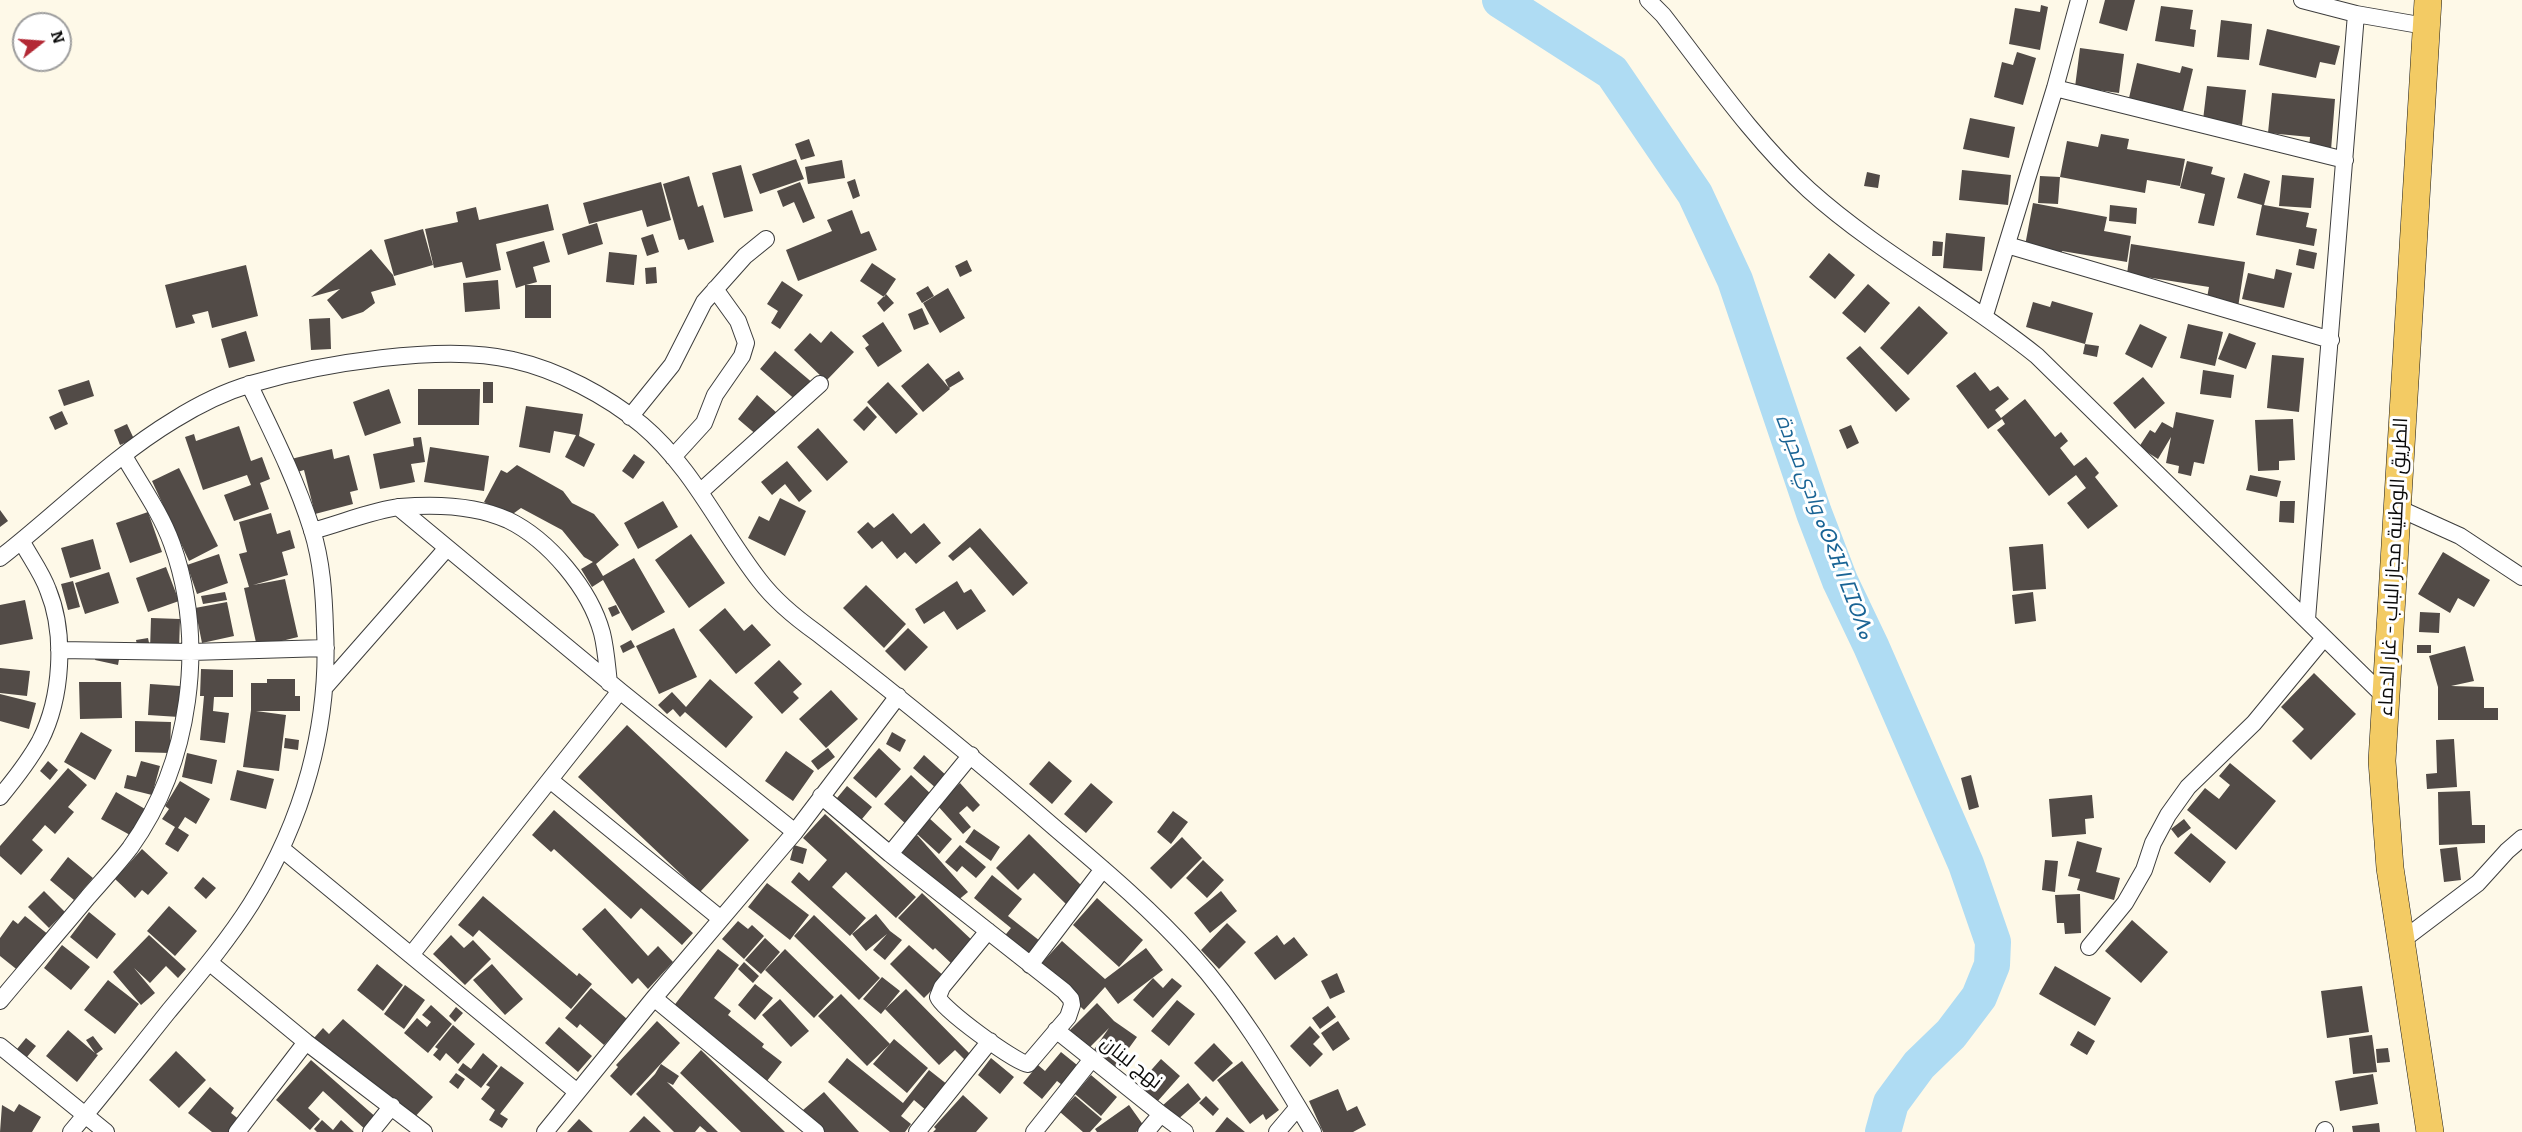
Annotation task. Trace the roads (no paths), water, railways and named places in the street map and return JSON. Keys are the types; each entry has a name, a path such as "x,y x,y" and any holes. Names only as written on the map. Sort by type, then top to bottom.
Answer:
{"main road":[{"name":"الطريق الوطنية مجاز الباب - غار الدماء","path":"2426,13 2382,761 2390,868 2430,1132"}],"street":[{"path":"1648,0 1663,15 1765,145 1809,190 1869,236 1985,315 2037,356 2386,698"},
{"path":"1985,315 2055,88 2079,0"},
{"path":"2302,0 2356,14 2426,13"},
{"path":"2307,620 2356,14"},
{"path":"2055,88 2345,160"},
{"path":"630,417 672,365 704,302 745,256 765,239"},
{"path":"2007,245 2331,340"},
{"path":"673,457 704,423 715,394 742,356 746,343 738,321 715,289"},
{"path":"0,558 124,456 171,422 217,396 249,384 348,364 410,356 464,355 511,359 553,373 601,397 642,425 673,457 700,492 762,584 790,612 971,755 1103,869 1194,957 1256,1040 1313,1132"},
{"path":"71,1132 209,962 251,905 282,849 309,779 323,715 326,648 323,585 312,531 285,458 249,384"},
{"path":"700,492 820,384"},
{"path":"0,1001 130,848 161,795 181,735 191,652 186,598 172,543 151,501 124,456"},
{"path":"312,531 398,507 439,505 474,510 508,520 539,541 571,572 586,597 602,634 614,687 550,780 411,955"},
{"path":"398,507 614,687 795,832"},
{"path":"2398,508 2460,536 2522,577"},
{"path":"0,797 40,741 52,706 60,661 58,626 48,589 22,542"},
{"path":"325,687 447,548"},
{"path":"2089,947 2125,903 2144,870 2153,843 2168,815 2188,787 2254,723 2324,638"},
{"path":"60,650 191,652 326,648"},
{"path":"545,1132 654,998 795,832 898,696"},
{"path":"890,854 971,755"},
{"path":"550,780 721,919"},
{"path":"821,796 890,854 988,931 1030,965 1064,991 1071,999 1071,1011 1028,1064 1020,1062 990,1041 944,1006 938,997 942,987 988,931"},
{"path":"2400,942 2478,884 2506,851 2522,838"},
{"path":"282,849 577,1092"},
{"path":"1030,965 1103,869"},
{"path":"209,962 306,1042 424,1132"},
{"path":"654,998 816,1132"},
{"name":"نهج لبنان","path":"1056,1030 1161,1114 1146,1132"},
{"path":"917,1132 990,1041"},
{"path":"237,1132 306,1042"},
{"path":"0,1046 105,1132"},
{"path":"1034,1132 1092,1059"},
{"path":"371,1132 392,1106"},
{"path":"1277,1132 1298,1107"},
{"path":"1161,1114 1185,1132"}],"waterway":[{"name":"وادي مجردة ⴰⵙⵉⴼ ⵏ ⵎⵊⵔⴷⴰ","path":"1500,0 1612,72 1695,194 1735,280 1814,513 1840,581 1871,646 1966,864 1993,942 1992,965 1979,997 1951,1034 1919,1065 1891,1103 1883,1132"}]}
